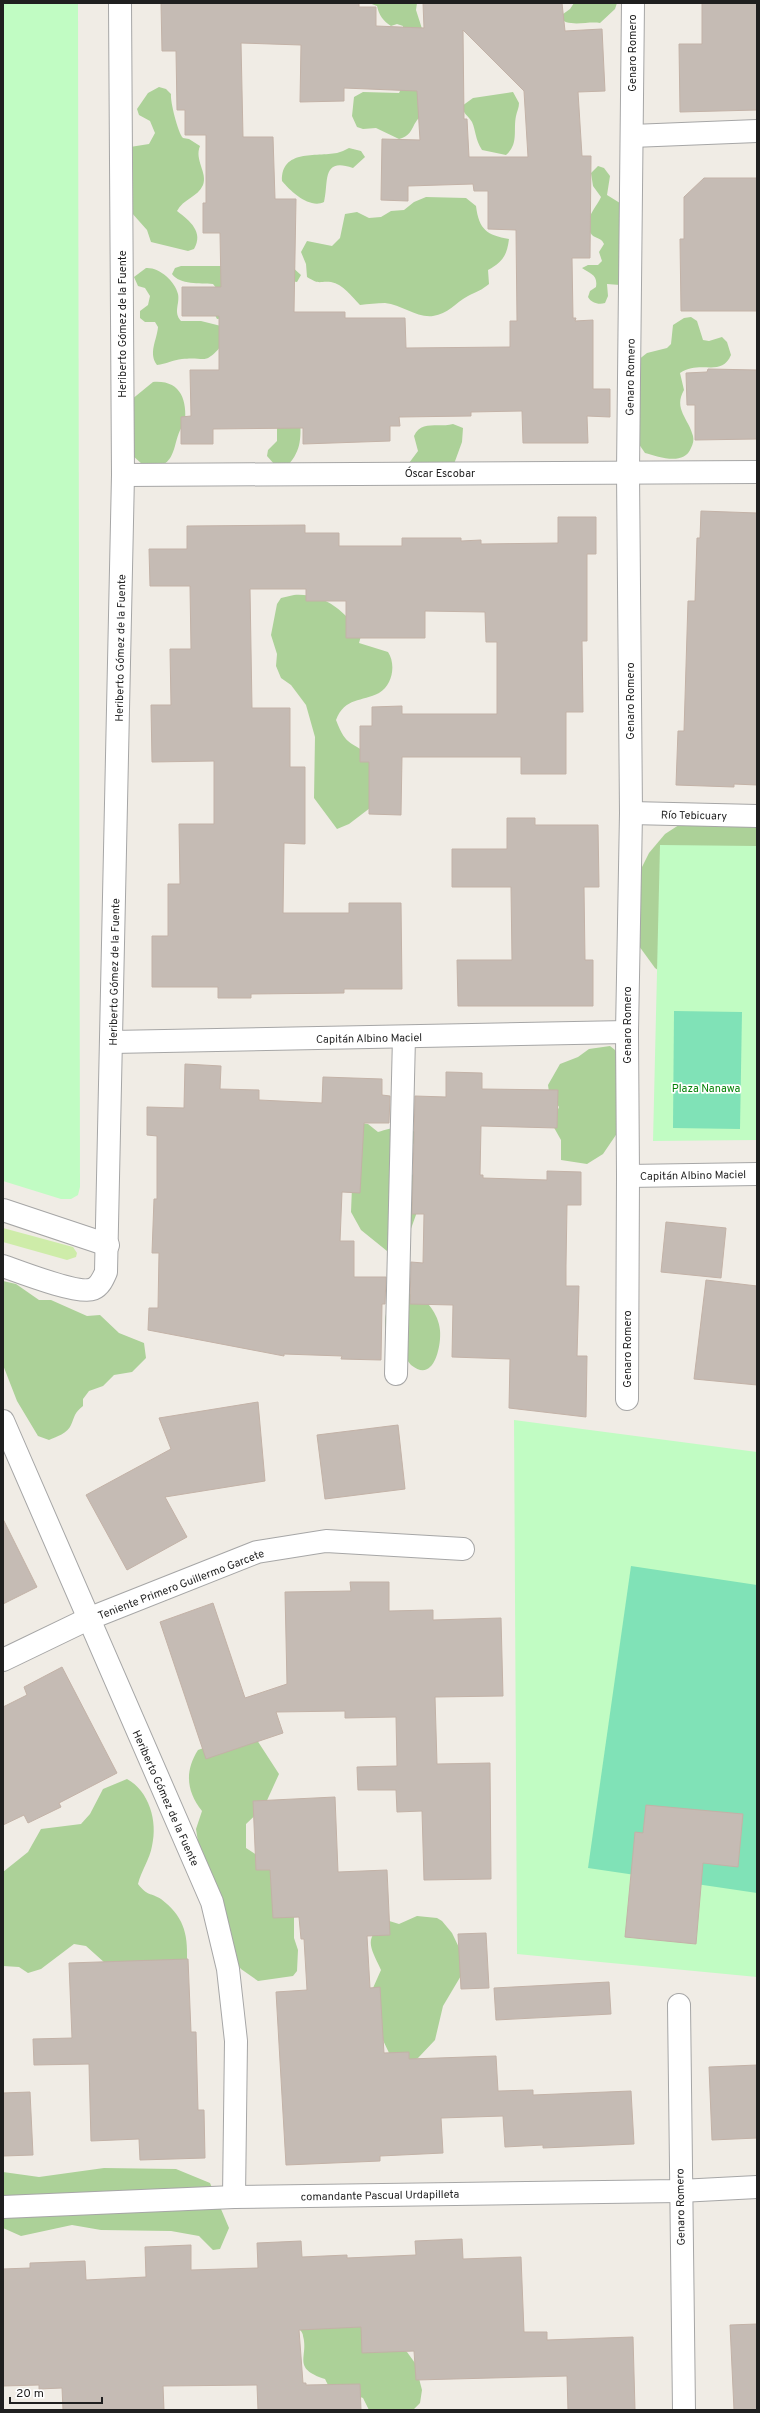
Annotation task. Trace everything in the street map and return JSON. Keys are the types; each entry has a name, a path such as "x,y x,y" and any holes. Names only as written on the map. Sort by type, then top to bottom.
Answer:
{"street":[{"name":"Heriberto Gómez de la Fuente","path":"3,1266 80,1290 94,1289 101,1283 106,1272 108,1245 123,475 120,3"},
{"name":"Genaro Romero","path":"626,1399 628,1176 627,1032 631,813 628,472 632,3"},
{"path":"632,136 757,131"},
{"name":"Óscar Escobar","path":"123,475 757,472"},
{"name":"Río Tebicuary","path":"631,813 757,816"},
{"name":"Capitán Albino Maciel","path":"112,1042 627,1032"},
{"path":"396,1374 404,1037"},
{"name":"Capitán Albino Maciel","path":"628,1176 757,1174"},
{"path":"3,1210 108,1245"},
{"name":"Heriberto Gómez de la Fuente","path":"3,1421 212,1902 228,1969 236,2041 234,2197"},
{"name":"Teniente Primero Guillermo Garcete","path":"3,1660 88,1619 257,1552 326,1541 463,1549"},
{"name":"Genaro Romero","path":"679,2004 680,2191 684,2410"},
{"name":"comandante Pascual Urdapilleta","path":"3,2207 234,2197 680,2191 757,2187"}],"green space":[{"path":"3,3 78,3 80,1187 78,1195 71,1199 61,1199 3,1181"},
{"path":"369,3 417,3 416,10 424,35 403,44 403,26 397,24 391,26 382,18 377,6"},
{"path":"574,3 617,3 615,9 600,23 572,23 559,17 570,9"},
{"path":"415,60 420,117 410,132 399,139 376,128 363,129 357,127 352,116 354,97 363,92 399,93"},
{"path":"159,87 166,89 171,94 175,117 183,138 189,139 200,146 199,156 204,176 203,185 198,192 177,211 191,223 196,232 197,243 194,249 188,251 151,242 147,230 131,212 130,147 149,144 155,133 150,121 139,115 137,109 148,93"},
{"path":"513,92 519,103 515,121 515,137 513,146 506,155 482,150 472,122 462,106 473,98"},
{"path":"349,148 361,151 365,157 353,168 343,165 336,166 331,169 328,173 324,202 319,204 313,203 301,198 290,190 282,181 283,171 287,164 293,159 301,156 337,153"},
{"path":"598,166 604,168 610,176 607,195 628,208 620,285 607,284 608,296 605,303 600,304 593,302 588,297 590,291 596,287 595,277 582,268 588,265 598,265 602,261 599,252 604,244 601,240 592,235 588,225 590,215 601,197 593,186 591,173"},
{"path":"426,197 466,198 476,206 479,221 485,230 495,236 509,239 507,249 501,261 488,270 489,284 484,288 463,299 443,313 427,316 385,303 360,305 339,285 331,282 317,282 307,277 306,264 301,252 307,241 332,246 340,238 345,214 357,212 369,218 381,217 391,211 404,210 414,202"},
{"path":"181,266 291,266 301,275 297,282 284,280 224,318 217,319 214,313 217,289 213,284 191,283 176,278 172,274 175,268"},
{"path":"146,268 151,268 161,272 174,284 178,294 177,314 181,321 201,321 221,326 223,344 212,356 204,359 182,359 157,365 154,360 153,351 158,327 155,322 145,322 140,318 140,311 148,305 150,296 145,288 138,286 134,277"},
{"path":"691,317 697,321 703,340 709,341 722,337 727,342 731,355 727,362 722,366 688,369 680,373 684,390 680,403 681,408 693,438 688,454 677,459 671,459 645,453 634,437 633,364 647,353 667,348 671,344 673,325 684,318"},
{"path":"153,382 170,384 176,388 183,399 185,407 185,423 181,428 171,457 162,465 142,464 132,455 131,400"},
{"path":"300,417 300,442 296,454 288,465 275,465 267,456 268,450 277,441 277,427"},
{"path":"453,424 463,428 462,442 454,464 409,463 418,451 414,436 417,431 426,426"},
{"path":"294,595 315,597 333,605 355,627 361,636 359,643 388,652 392,662 392,674 384,689 373,696 354,701 344,707 336,720 343,736 350,743 371,757 370,808 349,824 337,829 314,798 315,737 306,705 291,685 281,678 276,666 277,654 271,635 277,604 281,598"},
{"path":"682,823 755,826 757,828 757,894 668,977 655,968 639,946 640,871 649,853 665,834"},
{"name":"Plaza Nanawa","path":"660,845 757,846 757,1140 653,1141"},
{"path":"674,1011 742,1012 740,1129 673,1128"},
{"path":"610,1046 615,1050 628,1074 622,1126 603,1154 587,1164 561,1160 561,1140 552,1124 559,1107 549,1092 548,1085 560,1064 578,1057 589,1049"},
{"path":"361,1123 368,1124 378,1132 406,1127 415,1132 418,1137 411,1148 407,1167 414,1177 417,1212 408,1237 393,1250 387,1251 361,1230 351,1212 352,1187"},
{"path":"3,1228 73,1247 77,1253 76,1257 67,1260 3,1242"},
{"path":"3,1281 16,1284 39,1300 51,1300 87,1316 100,1315 119,1333 144,1343 146,1358 132,1372 114,1375 103,1386 89,1391 83,1399 83,1406 76,1413 69,1428 62,1434 49,1440 38,1436 17,1401 3,1365"},
{"path":"403,1288 414,1297 421,1297 429,1305 436,1315 440,1327 439,1345 436,1358 429,1368 424,1370 418,1369 411,1365 386,1330 385,1323 387,1309 394,1297"},
{"path":"514,1420 757,1452 757,1977 517,1954"},
{"path":"631,1566 757,1585 757,1893 588,1868"},
{"path":"251,1731 279,1774 264,1807 246,1824 246,1848 275,1867 294,1917 294,1938 298,1950 297,1971 293,1976 258,1981 241,1969 232,1958 200,1855 196,1829 202,1811 193,1797 189,1782 191,1766 198,1750"},
{"path":"127,1779 135,1784 141,1791 153,1817 154,1836 151,1851 138,1884 147,1893 161,1899 179,1918 185,1933 187,1960 105,1963 86,1946 74,1944 41,1969 28,1973 19,1967 3,1966 3,1872 28,1852 41,1829 81,1824 90,1814 103,1789"},
{"path":"417,1916 437,1918 442,1921 452,1933 465,1960 462,1974 443,2006 435,2040 418,2058 406,2064 391,2057 380,2034 373,1988 381,1970 371,1943 374,1933 386,1920 399,1924"},
{"path":"104,2168 176,2169 210,2183 229,2228 220,2249 213,2250 199,2236 171,2231 101,2230 72,2225 21,2236 3,2228 3,2172 39,2177"},
{"path":"296,2325 357,2325 407,2352 415,2363 422,2390 420,2403 413,2410 369,2410 363,2398 328,2385 325,2379 308,2371 305,2366 303,2335"}],"building":[{"path":"161,3 359,3 359,7 376,7 376,26 424,28 423,3 562,3 565,31 602,29 605,91 578,92 582,156 591,156 590,258 572,258 573,318 576,318 575,321 593,320 593,389 610,389 610,417 587,416 588,443 523,443 522,411 471,412 471,416 399,417 400,426 390,426 390,441 303,444 303,428 213,429 213,444 181,444 181,417 191,416 190,370 219,370 219,316 182,316 182,287 221,287 220,233 203,233 203,203 206,203 206,135 185,135 185,110 177,110 176,51 162,51","holes":["463,30 524,91 528,157 469,157 467,119 464,119","241,43 301,45 300,102 344,101 344,88 417,91 420,140 382,139 381,200 408,201 408,186 473,184 474,191 488,191 488,229 516,230 517,321 510,321 510,347 406,348 405,318 345,318 345,312 294,312 296,199 275,199 273,137 243,137"]},
{"path":"702,3 757,3 757,110 680,112 679,44 702,44"},
{"path":"704,178 757,178 757,311 681,311 680,239 684,239 684,197"},
{"path":"708,369 757,370 757,439 695,440 695,405 687,405 686,373 707,372"},
{"path":"701,511 757,513 757,785 734,784 734,787 676,785 678,731 684,731 688,601 695,601 697,538 700,538"},
{"path":"558,517 596,517 596,554 587,554 587,641 582,641 583,712 566,712 566,774 521,774 521,757 402,757 401,815 369,814 369,762 360,762 360,726 372,726 372,707 402,706 402,714 497,714 497,642 486,642 485,612 425,611 425,638 346,638 346,601 306,601 306,589 250,589 252,708 290,708 290,767 305,767 305,844 284,843 283,913 349,913 349,903 401,903 402,989 344,989 344,993 251,994 251,998 218,998 218,987 152,987 152,936 168,936 168,884 180,884 179,824 214,824 214,761 152,762 151,705 171,705 170,649 191,649 190,586 150,586 149,549 187,549 187,526 305,525 305,533 339,533 339,546 402,546 402,538 461,538 461,541 481,540 481,544 558,543"},
{"path":"507,818 535,818 535,825 598,825 599,887 584,887 585,960 593,960 593,1006 458,1006 457,960 512,960 511,887 452,887 452,849 507,849"},
{"path":"185,1064 221,1066 220,1089 259,1090 259,1100 322,1103 323,1077 382,1079 382,1095 390,1096 389,1123 364,1123 360,1193 342,1192 340,1241 354,1241 354,1277 386,1277 385,1304 382,1304 381,1360 341,1359 342,1356 284,1354 284,1356 148,1330 149,1308 158,1308 159,1253 152,1253 154,1199 157,1199 157,1136 147,1135 147,1107 184,1108"},
{"path":"446,1072 482,1073 482,1089 558,1090 557,1128 481,1126 480,1175 483,1175 483,1178 547,1180 547,1171 581,1172 581,1205 567,1205 566,1286 579,1286 577,1356 587,1356 586,1417 509,1408 510,1359 452,1357 453,1305 410,1304 411,1262 423,1263 424,1214 412,1214 415,1096 446,1097"},
{"path":"666,1222 726,1228 721,1278 661,1272"},
{"path":"706,1280 757,1286 757,1385 694,1379"},
{"path":"258,1402 265,1481 165,1497 187,1537 127,1570 86,1495 171,1449 159,1418"},
{"path":"398,1425 405,1489 325,1499 317,1435"},
{"path":"3,1519 37,1587 3,1604"},
{"path":"350,1582 389,1582 389,1611 433,1610 433,1620 501,1618 503,1696 435,1697 437,1764 490,1763 491,1879 424,1880 422,1811 397,1812 396,1790 358,1790 357,1767 397,1766 396,1717 345,1718 345,1711 276,1712 283,1733 206,1759 160,1622 213,1603 245,1698 287,1684 285,1592 351,1591"},
{"path":"62,1667 117,1773 59,1803 61,1807 28,1823 24,1815 3,1825 3,1707 27,1695 24,1687"},
{"path":"335,1797 338,1872 387,1870 390,1935 367,1936 370,1988 380,1987 384,2053 409,2052 409,2059 496,2056 498,2091 533,2090 533,2095 631,2091 634,2144 543,2148 543,2145 505,2147 503,2116 441,2118 443,2153 380,2156 380,2161 286,2165 276,1992 307,1990 304,1939 301,1939 299,1917 273,1918 270,1870 256,1870 253,1801"},
{"path":"646,1805 743,1814 738,1867 703,1863 696,1944 625,1937 635,1832 643,1833"},
{"path":"486,1933 489,1988 461,1989 458,1934"},
{"path":"188,1959 191,2032 196,2032 198,2110 204,2110 205,2158 140,2160 139,2139 91,2141 89,2064 34,2065 33,2039 72,2038 69,1963"},
{"path":"609,1982 611,2014 496,2020 494,1988"},
{"path":"757,2065 757,2138 712,2140 709,2067"},
{"path":"30,2092 33,2155 3,2156 3,2093"},
{"path":"462,2239 463,2259 521,2257 524,2332 547,2332 547,2340 633,2337 635,2410 568,2410 567,2376 416,2380 414,2351 362,2353 361,2327 299,2330 303,2383 306,2383 306,2385 360,2384 361,2410 258,2410 257,2385 163,2386 164,2410 63,2410 62,2388 39,2389 39,2385 3,2386 3,2269 30,2268 30,2263 85,2261 86,2280 146,2277 145,2247 191,2245 191,2270 258,2268 257,2243 301,2241 302,2257 347,2255 347,2258 416,2255 415,2241"},
{"path":"757,2324 757,2410 734,2410 730,2325"}]}
